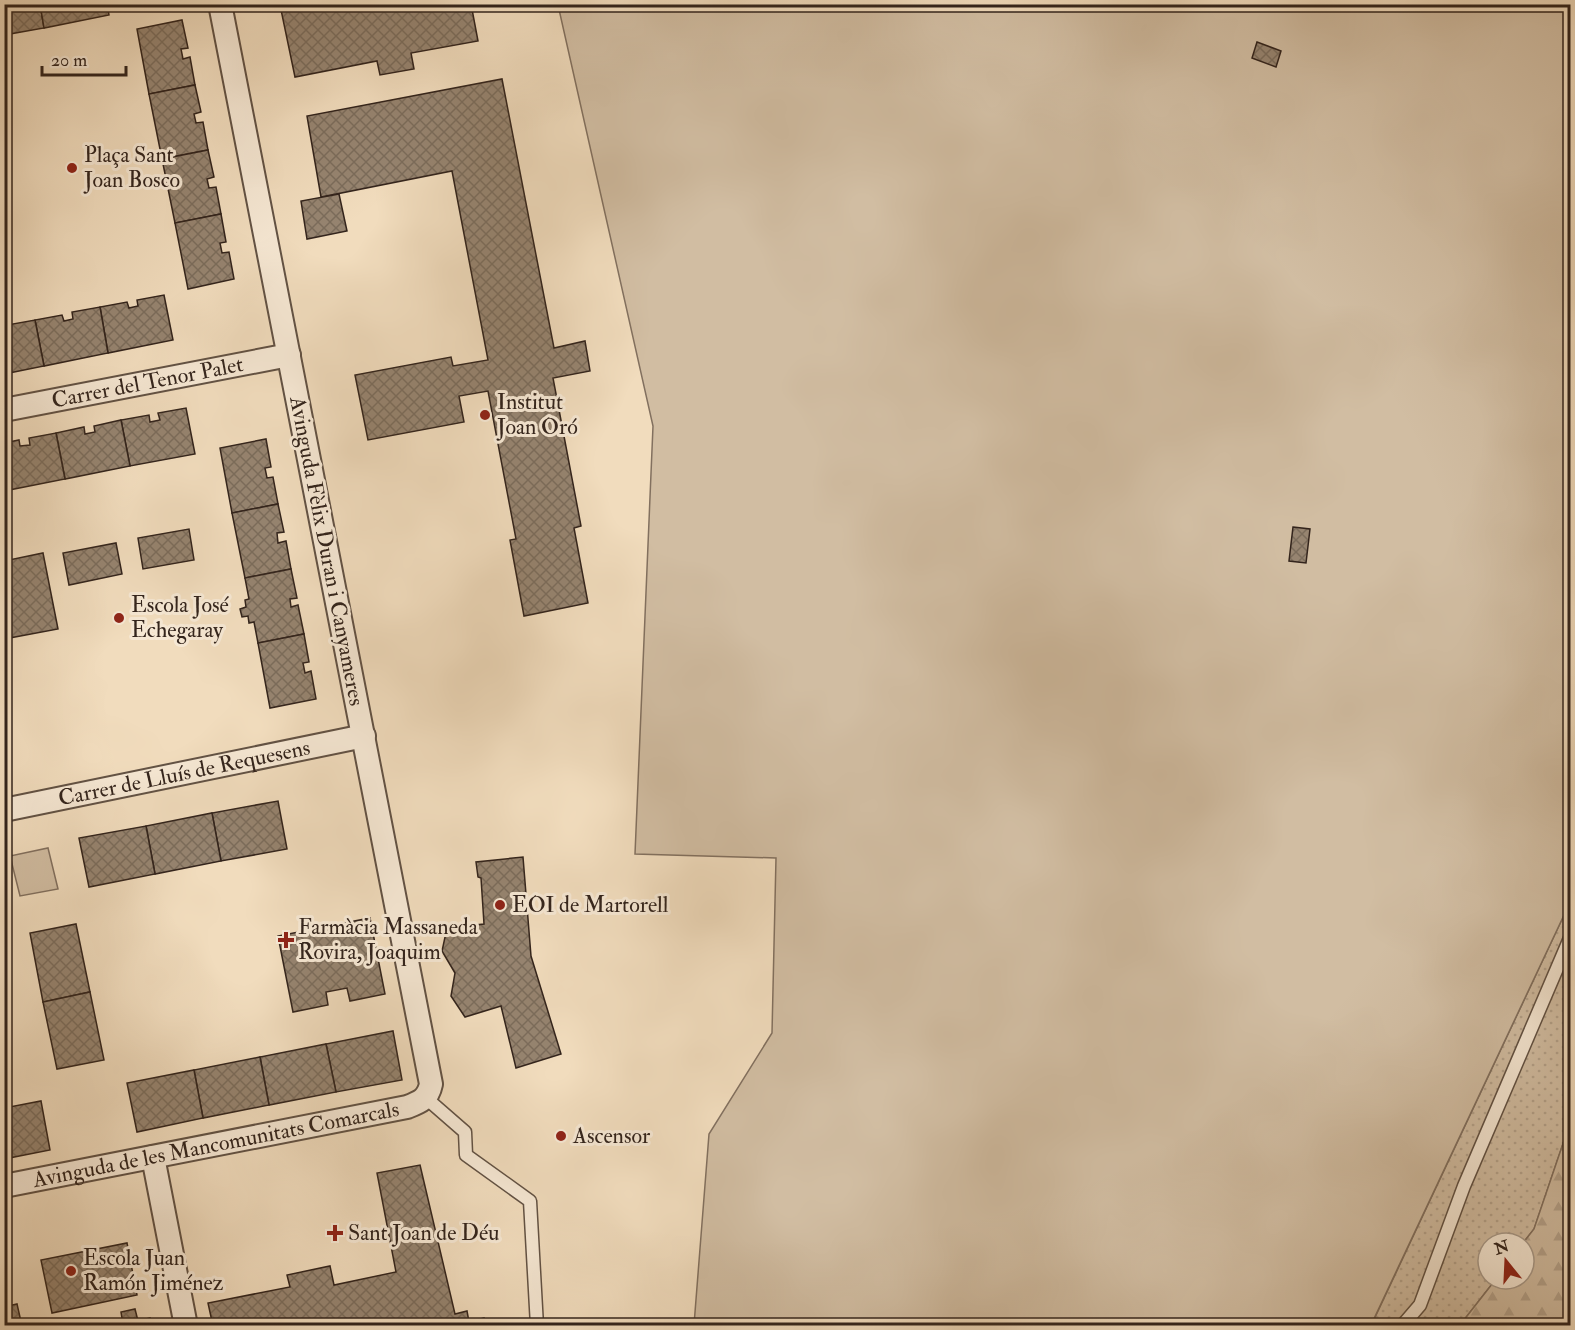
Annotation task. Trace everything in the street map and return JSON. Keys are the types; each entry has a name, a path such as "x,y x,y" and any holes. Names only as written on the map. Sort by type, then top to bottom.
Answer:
{"street":[{"name":"Avinguda Fèlix Duran i Canyameres","path":"220,4 431,1083 426,1098"},
{"name":"Carrer del Tenor Palet","path":"4,410 289,356"},
{"name":"Carrer de Lluís de Requesens","path":"4,810 364,736"},
{"name":"Avinguda de les Mancomunitats Comarcals","path":"4,1186 407,1107 426,1098"},
{"path":"153,1157 186,1326"}],"lane":[{"path":"1402,1326 1420,1305 1464,1186 1570,938"},
{"path":"426,1098 465,1132 466,1155 530,1201 537,1326"}],"green space":[{"path":"558,5 1570,5 1570,890 1564,915 1371,1325 694,1325 709,1134 772,1033 776,858 635,854 653,426"},
{"path":"48,848 58,889 20,896 10,856"},
{"path":"1570,890 1570,1123 1534,1229 1532,1231 1476,1231 1476,1291 1487,1291 1460,1325 1371,1326 1564,915"},
{"path":"1570,1123 1570,1325 1460,1325 1487,1291 1536,1291 1536,1231 1532,1231"}],"building":[{"path":"4,4 40,4 44,28 4,35"},
{"path":"40,4 107,4 109,15 44,28"},
{"path":"471,4 478,41 411,53 414,69 380,75 377,61 295,77 280,5"},
{"path":"182,20 188,48 181,49 183,59 190,57 195,85 149,94 137,29"},
{"path":"1257,42 1281,51 1276,67 1252,58"},
{"path":"502,79 554,348 585,341 590,371 553,378 581,526 574,528 588,603 524,616 510,540 516,539 488,391 459,396 464,422 368,440 355,375 451,357 453,366 488,360 452,171 321,197 307,116"},
{"path":"195,85 201,112 194,114 196,123 203,122 208,150 162,159 149,94"},
{"path":"208,150 214,177 207,179 209,188 216,187 221,214 175,223 162,159"},
{"path":"339,194 347,231 307,239 301,201"},
{"path":"221,214 226,242 220,243 222,253 229,252 234,279 188,289 175,223"},
{"path":"164,295 173,340 108,353 100,307 127,302 129,308 138,306 137,300"},
{"path":"100,307 108,353 44,366 35,320 62,315 64,321 73,319 72,312"},
{"path":"35,320 44,366 4,374 4,333 8,332 7,325"},
{"path":"186,408 195,454 130,466 121,420 149,415 150,422 160,420 158,413"},
{"path":"121,420 130,466 65,479 56,433 84,427 85,434 95,432 94,426"},
{"path":"56,433 65,479 4,491 4,443 19,440 20,446 30,445 29,438"},
{"path":"266,439 271,467 265,468 267,478 273,477 278,504 232,513 220,448"},
{"path":"278,504 284,532 277,533 278,543 286,541 291,569 245,578 232,513"},
{"path":"1293,527 1310,529 1306,563 1289,561"},
{"path":"189,529 194,560 143,569 138,538"},
{"path":"116,543 122,574 69,585 63,553"},
{"path":"43,553 58,629 4,639 4,561"},
{"path":"291,569 297,598 290,599 291,607 298,605 304,634 258,643 254,622 249,623 248,616 242,617 240,609 246,607 245,600 249,599 245,578"},
{"path":"304,634 309,662 303,663 305,673 311,671 316,699 270,708 258,643"},
{"path":"278,801 287,849 221,861 212,813"},
{"path":"212,813 221,861 155,874 146,826"},
{"path":"146,826 155,874 89,887 79,838"},
{"path":"523,857 531,956 561,1054 516,1068 501,1006 465,1017 451,996 455,973 442,951 447,928 484,924 481,878 478,877 476,862"},
{"path":"370,918 385,994 350,1001 347,988 326,992 328,1005 293,1012 278,936"},
{"path":"76,924 90,992 43,1002 30,933"},
{"path":"90,992 104,1060 57,1069 43,1002"},
{"path":"393,1031 402,1080 336,1092 326,1044"},
{"path":"326,1044 336,1092 269,1105 260,1057"},
{"path":"260,1057 269,1105 203,1118 194,1070"},
{"path":"194,1070 203,1118 137,1132 127,1083"},
{"path":"41,1101 50,1150 4,1159 4,1108"},
{"path":"420,1165 455,1314 467,1311 469,1322 484,1318 485,1326 213,1326 208,1303 290,1287 287,1275 330,1266 334,1285 396,1272 377,1173"},
{"path":"127,1243 137,1295 52,1313 41,1260"},
{"path":"17,1304 22,1326 4,1326 4,1307"},
{"path":"135,1309 138,1321 150,1318 152,1326 116,1326 123,1324 121,1312"}],"place":[{"name":"Plaça Sant Joan Bosco","path":"72,168"},
{"name":"Institut Joan Oró","path":"485,415"},
{"name":"Escola José Echegaray","path":"119,618"},
{"name":"EOI de Martorell","path":"500,905"},
{"name":"Farmàcia Massaneda Rovira, Joaquim","path":"286,940"},
{"name":"Ascensor","path":"561,1136"},
{"name":"Sant Joan de Déu","path":"335,1233"},
{"name":"Escola Juan Ramón Jiménez","path":"71,1271"}]}
